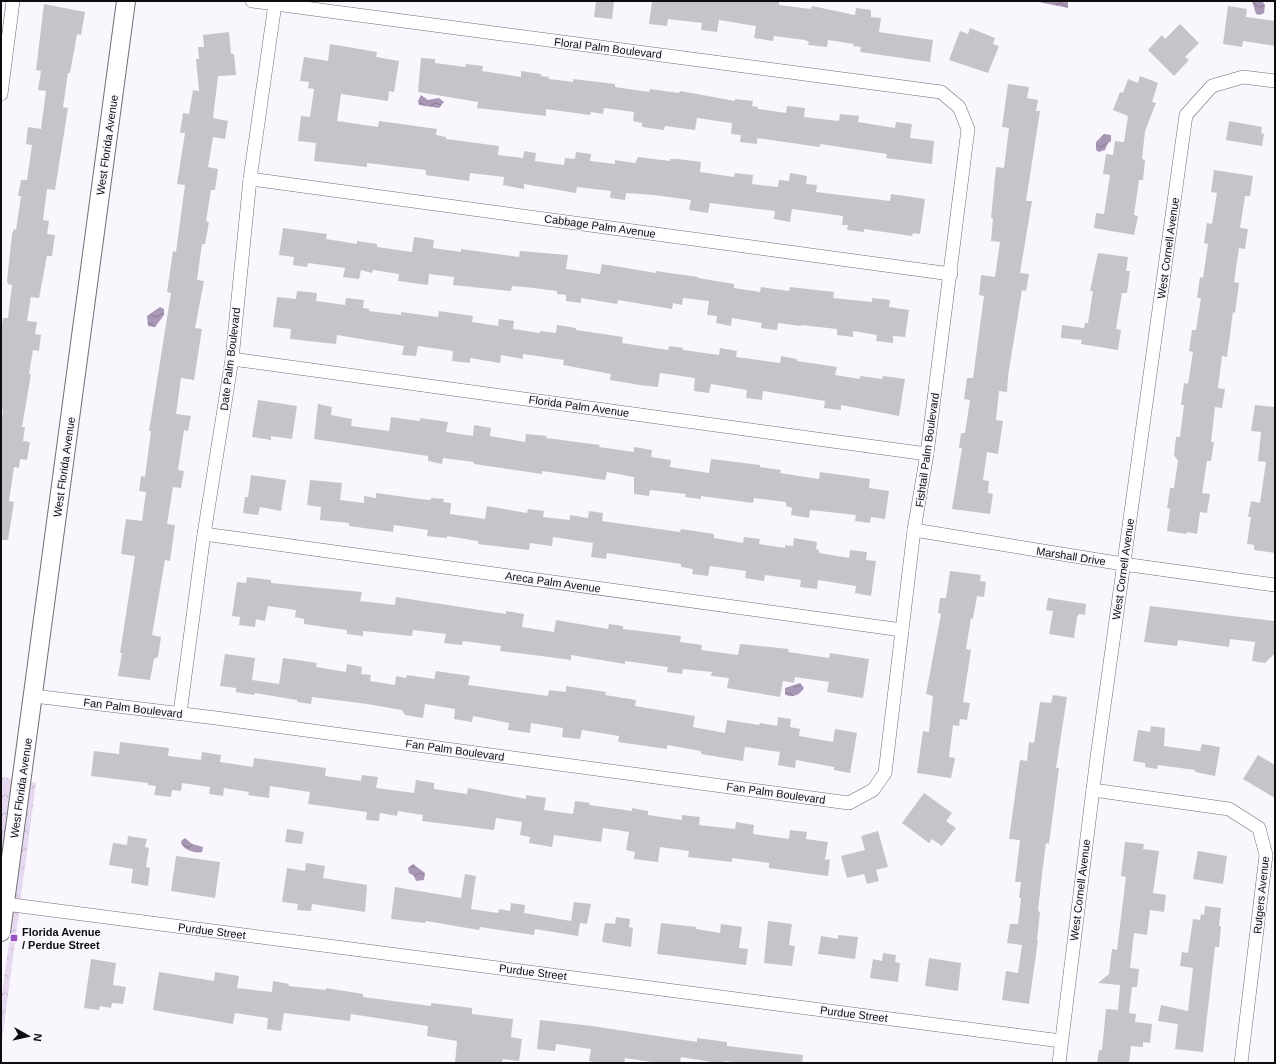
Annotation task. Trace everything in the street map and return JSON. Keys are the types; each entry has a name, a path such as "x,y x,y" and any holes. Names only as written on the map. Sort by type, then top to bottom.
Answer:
{"street":[{"path":"1,94 13,1"},
{"name":"West Florida Avenue","path":"1,932 34,696 126,1"},
{"name":"Floral Palm Boulevard","path":"252,1 941,92 959,107"},
{"name":"Date Palm Boulevard","path":"180,713 204,534 232,359 250,178 276,4"},
{"name":"West Cornell Avenue","path":"1059,1063 1123,564 1186,114 1212,86 1243,77 1275,81"},
{"name":"Fishtail Palm Boulevard","path":"873,790 885,773 914,530 927,454 950,274 968,129 959,107"},
{"name":"Cabbage Palm Avenue","path":"250,178 950,274"},
{"name":"Florida Palm Avenue","path":"232,359 927,454"},
{"name":"Marshall Drive","path":"914,530 1123,564 1275,585"},
{"name":"Areca Palm Avenue","path":"204,534 902,630"},
{"name":"Fan Palm Boulevard","path":"34,696 180,713 849,803 873,790"},
{"name":"Rutgers Avenue","path":"1093,790 1229,809 1259,828 1266,855 1241,1063"},
{"name":"Purdue Street","path":"5,904 1061,1041"}],"green space":[{"path":"1,777 13,779 1,865"},
{"path":"31,782 36,783 1,1048 1,1000"}],"water":[{"path":"1034,1 1068,1 1068,8"},
{"path":"1252,1 1262,1 1265,5 1264,13 1260,15 1256,14"},
{"path":"421,95 428,100 439,98 444,102 439,108 419,105 418,101"},
{"path":"1104,134 1111,135 1111,141 1108,143 1105,150 1099,152 1096,150 1096,142"},
{"path":"160,307 164,309 164,315 155,327 148,326 147,316"},
{"path":"800,683 804,688 800,693 795,696 785,694 785,688"},
{"path":"185,838 192,844 203,847 202,852 195,852 186,849 181,841"},
{"path":"413,864 425,873 424,880 416,881 414,876 409,873 408,868"}],"building":[{"path":"596,1 614,1 612,19 594,17"},
{"path":"652,1 773,1 779,2 779,5 811,9 812,6 855,15 856,8 871,10 871,17 881,18 879,32 933,40 930,62 860,52 861,47 853,46 854,44 828,40 827,47 808,45 809,42 805,40 774,36 773,41 754,38 756,26 719,20 717,32 701,30 702,23 668,19 667,26 649,24"},
{"path":"44,4 85,12 81,35 77,34 70,73 68,73 63,107 68,108 55,190 47,189 43,220 49,221 47,234 55,235 52,256 47,256 39,298 31,297 27,321 37,322 35,334 41,335 39,351 33,350 29,374 31,374 22,427 25,427 23,441 30,442 27,460 20,459 19,468 14,467 9,501 14,502 8,540 1,540 1,425 3,409 1,409 1,331 3,318 8,318 12,285 8,284 7,281 12,234 14,229 16,230 21,196 18,196 21,180 27,180 32,145 26,144 28,127 41,129 46,91 38,90 41,71 36,70"},
{"path":"1228,6 1247,9 1246,17 1275,21 1275,46 1243,41 1242,47 1223,44"},
{"path":"1180,24 1199,43 1185,57 1189,60 1174,76 1148,50 1162,35 1165,39"},
{"path":"970,28 995,38 993,44 999,46 988,73 949,60 960,31 968,34"},
{"path":"229,32 231,54 234,54 236,75 218,76 213,118 228,121 225,139 213,137 208,167 218,169 215,190 211,190 206,221 209,222 205,244 202,244 197,280 204,281 195,328 202,329 194,380 181,378 176,414 191,416 188,431 184,430 178,470 184,471 181,488 173,487 167,524 175,525 170,561 165,560 152,635 161,637 158,657 154,659 150,680 118,676 122,653 120,653 135,556 121,554 126,519 142,521 146,492 139,491 141,476 145,477 151,431 149,431 171,293 167,292 173,251 176,252 185,185 177,184 185,133 180,133 183,113 189,114 193,90 199,91 196,59 199,59 198,47 204,47 203,35"},
{"path":"330,44 377,52 376,57 399,61 394,92 389,91 388,101 341,94 337,121 378,127 379,121 437,129 436,135 446,137 446,139 499,146 498,155 523,158 524,151 536,153 535,161 564,165 565,158 575,159 576,152 591,154 590,161 615,164 615,160 635,163 638,157 670,161 670,159 677,159 701,162 700,172 734,177 735,173 753,175 752,184 778,187 779,180 789,181 790,173 807,176 806,184 817,185 816,192 890,201 891,194 925,199 920,234 913,233 912,236 864,229 864,232 847,230 848,225 842,225 843,216 792,209 790,222 774,219 775,211 710,203 708,213 689,210 691,200 654,195 626,193 625,200 610,198 611,191 577,187 576,193 524,184 524,189 503,185 504,177 470,173 469,181 426,175 426,170 367,163 367,167 314,161 316,143 298,141 301,116 310,117 314,89 308,88 309,82 300,81 304,57 328,61"},
{"path":"421,58 435,59 435,63 465,67 466,64 483,66 482,71 521,77 521,71 541,74 541,76 549,77 549,79 573,82 573,79 615,84 615,87 649,92 650,89 679,93 680,91 735,101 735,99 753,101 752,106 758,107 758,109 786,113 787,106 805,108 804,117 839,121 840,114 859,116 858,122 895,128 896,122 912,124 910,138 934,141 932,164 886,158 887,154 820,144 820,147 757,138 757,144 740,142 741,135 731,134 732,123 697,118 695,130 665,126 664,130 642,127 642,123 633,121 634,112 604,108 603,114 591,112 590,115 546,109 546,116 477,108 478,102 418,92"},
{"path":"1140,76 1158,83 1152,102 1156,103 1145,131 1142,159 1145,160 1143,180 1139,180 1134,215 1138,216 1134,235 1094,228 1096,213 1104,214 1110,175 1103,174 1106,154 1113,155 1115,141 1124,142 1128,116 1113,110 1120,92 1123,93 1128,79 1138,83"},
{"path":"1008,84 1029,87 1027,98 1038,100 1036,111 1040,111 1026,201 1032,201 1020,273 1029,274 1026,291 1022,290 1008,376 1007,392 999,391 996,420 1003,421 998,454 987,452 983,480 989,481 988,493 993,494 990,514 952,509 962,448 959,448 961,433 965,433 970,400 964,399 967,378 973,378 984,296 979,295 981,275 995,277 1000,242 991,241 993,218 991,218 996,167 1004,168 1009,128 1002,127"},
{"path":"1229,121 1262,127 1261,133 1264,134 1262,146 1226,140"},
{"path":"1214,170 1253,176 1250,196 1245,196 1240,228 1248,229 1245,249 1239,248 1234,282 1239,283 1235,313 1233,312 1227,357 1222,356 1218,388 1225,389 1222,408 1215,407 1211,442 1214,442 1211,461 1207,461 1202,493 1210,494 1207,513 1200,512 1197,534 1187,532 1187,534 1167,531 1170,509 1167,508 1170,488 1174,488 1178,461 1174,455 1176,437 1180,437 1184,405 1181,405 1184,383 1188,384 1193,352 1189,351 1192,330 1196,330 1201,298 1197,298 1200,277 1203,278 1208,244 1204,243 1207,223 1212,224 1217,193 1211,192"},
{"path":"283,228 327,234 326,239 357,244 357,241 377,244 377,247 412,252 414,237 434,240 433,248 461,252 461,249 519,257 520,251 568,255 566,269 600,274 602,264 656,273 656,271 698,277 734,284 734,288 760,292 761,287 789,291 790,287 834,292 833,298 872,302 872,298 890,300 889,307 909,310 905,337 893,336 893,343 876,341 877,335 853,331 853,337 837,335 837,329 778,323 777,330 761,328 762,323 732,318 731,326 716,323 717,316 707,315 709,301 683,298 682,305 673,303 672,309 618,300 617,304 581,298 581,303 566,301 566,295 557,294 557,291 534,288 512,286 511,291 453,285 454,277 429,274 428,285 398,281 399,274 373,270 372,273 361,270 359,279 343,277 345,268 308,263 307,267 293,265 294,257 279,255"},
{"path":"1098,253 1128,257 1126,271 1130,271 1127,293 1122,293 1116,329 1121,330 1118,350 1081,344 1082,340 1061,338 1062,325 1084,328 1085,323 1088,323 1093,291 1090,291"},
{"path":"297,291 317,293 316,301 345,305 346,298 364,300 363,308 370,309 369,311 401,315 401,312 438,317 439,311 473,316 472,322 498,326 499,319 514,321 513,329 540,333 540,331 556,333 557,325 576,328 576,330 623,337 622,343 668,350 669,346 683,348 683,350 719,355 720,348 737,351 736,357 780,363 781,356 797,359 797,361 837,367 835,375 860,379 860,376 882,379 883,376 905,379 899,416 841,405 841,410 824,408 825,401 763,391 762,400 746,398 747,390 711,384 709,393 694,391 695,378 660,373 658,387 640,385 610,380 611,374 563,365 564,360 523,354 523,359 501,355 500,363 470,358 470,363 452,361 453,351 418,346 416,356 402,355 404,346 337,335 336,344 290,339 291,329 273,327 277,297 296,299"},
{"path":"258,400 297,406 292,439 271,436 271,440 252,437"},
{"path":"318,404 332,407 331,415 352,419 351,426 389,431 391,417 420,421 420,418 448,422 446,432 473,436 474,425 491,428 490,436 525,442 526,434 547,436 546,438 600,445 599,447 634,452 634,447 652,450 651,457 671,460 670,467 709,473 711,459 760,465 760,467 781,470 780,473 819,479 820,472 870,479 869,488 889,491 885,519 871,517 870,523 855,521 856,515 810,510 809,518 791,515 792,508 786,506 786,502 754,498 753,503 701,496 701,499 685,497 686,494 650,490 649,496 634,494 634,477 607,472 605,480 542,471 542,474 443,458 442,464 428,461 428,456 314,439"},
{"path":"1255,405 1275,407 1275,553 1254,550 1254,545 1247,544 1251,517 1248,517 1251,501 1260,503 1266,462 1258,461 1261,432 1251,431"},
{"path":"251,475 286,480 281,511 260,507 258,515 243,513 245,497 248,497"},
{"path":"310,480 342,483 340,500 364,503 364,496 376,498 376,493 431,500 431,498 444,499 443,502 451,503 450,514 485,519 487,506 527,513 528,509 544,511 543,517 570,520 570,515 588,518 589,511 603,513 602,521 680,532 681,529 714,534 714,538 743,543 744,537 760,539 759,544 785,548 785,545 793,546 794,538 817,542 816,549 819,550 819,553 849,558 850,550 867,552 866,560 876,561 871,596 855,593 856,586 818,580 817,589 800,587 801,580 765,575 764,581 745,578 746,571 710,566 708,576 692,574 693,569 681,567 681,564 607,553 606,559 591,557 593,543 553,537 552,546 530,543 529,550 478,544 478,541 447,536 447,538 427,536 428,530 394,525 393,532 349,526 349,523 320,520 321,507 307,505"},
{"path":"950,571 981,575 980,581 986,582 984,597 977,596 973,619 971,618 966,649 971,650 963,702 970,703 967,720 960,719 959,726 953,725 949,757 955,758 951,778 917,773 923,731 929,732 933,696 926,694 941,614 938,613 940,598 946,598"},
{"path":"247,577 271,580 271,583 362,592 360,601 395,605 396,597 506,614 506,611 524,614 522,627 554,632 556,620 608,629 609,624 623,626 623,629 681,636 680,642 702,645 701,650 738,655 740,644 789,649 788,652 829,658 830,653 869,659 863,698 827,692 829,682 795,677 794,683 783,681 780,697 727,688 729,678 711,676 712,672 683,669 682,674 667,672 668,667 625,661 625,664 571,655 571,660 500,651 501,646 463,641 462,645 444,643 446,634 413,630 412,636 363,631 363,636 347,634 347,630 304,624 304,619 295,617 296,610 268,606 265,621 256,619 255,627 239,625 240,617 232,616 237,582 246,583"},
{"path":"1048,598 1086,604 1085,615 1079,614 1077,617 1074,638 1049,634 1053,611 1046,610"},
{"path":"1150,606 1275,621 1275,653 1265,663 1252,661 1255,642 1230,639 1229,647 1178,640 1177,646 1144,642"},
{"path":"225,654 255,658 252,680 279,684 283,658 317,663 316,667 346,672 347,664 362,667 361,674 371,675 370,681 395,685 396,676 406,678 407,675 434,679 436,671 470,676 468,685 548,696 549,690 566,692 566,686 606,692 605,695 636,700 635,706 695,716 693,727 725,733 727,720 777,726 778,717 791,719 790,727 800,729 799,736 833,742 835,729 857,733 850,773 834,770 834,767 796,760 795,768 778,765 780,752 745,747 743,761 701,754 701,751 667,745 667,749 618,742 619,736 582,730 580,739 562,737 563,728 531,723 530,733 508,730 509,723 473,716 472,722 454,719 455,709 425,704 423,718 405,715 402,710 367,704 312,697 311,704 297,702 297,700 255,693 254,695 236,692 236,688 220,686"},
{"path":"1053,695 1067,697 1056,768 1059,768 1049,844 1046,843 1042,874 1038,911 1040,912 1038,940 1029,1004 1002,1000 1006,971 1018,973 1022,945 1007,943 1010,924 1018,924 1021,898 1019,898 1021,882 1015,882 1020,840 1009,839 1020,760 1027,761 1029,742 1034,743 1040,702 1051,703"},
{"path":"1151,726 1165,728 1164,746 1200,751 1202,744 1220,747 1215,776 1195,772 1195,770 1158,765 1157,769 1145,767 1145,763 1133,761 1138,730 1150,732"},
{"path":"120,742 169,748 168,756 201,760 202,752 221,755 220,762 253,767 254,758 326,768 325,776 361,781 362,775 378,777 376,788 414,793 416,780 434,783 434,789 467,794 468,788 526,799 526,795 546,798 544,810 573,814 575,801 590,803 589,805 632,811 632,808 648,811 648,815 682,820 682,815 700,817 699,825 735,829 736,822 754,825 753,834 789,839 790,830 807,832 806,839 828,842 825,860 830,859 828,876 769,868 769,863 732,858 732,862 688,857 689,851 660,847 658,862 634,859 635,852 626,850 629,832 603,828 601,842 554,835 552,847 529,843 530,837 520,835 522,822 496,818 494,830 422,821 423,815 398,811 397,816 380,813 379,821 366,820 367,812 308,804 310,792 270,786 269,798 248,795 249,792 224,788 223,796 209,794 210,787 182,783 181,791 172,790 171,797 154,795 156,786 148,785 148,783 91,776 94,751 119,754"},
{"path":"1258,755 1275,765 1275,798 1243,779"},
{"path":"924,793 952,813 946,821 956,828 942,846 932,839 929,843 902,823"},
{"path":"287,829 304,832 302,844 285,842"},
{"path":"878,831 888,867 876,870 879,881 867,884 864,874 847,878 841,856 865,850 861,836"},
{"path":"128,836 147,839 145,847 149,848 146,867 150,868 148,886 131,883 133,869 109,865 113,843 127,845"},
{"path":"1125,842 1144,844 1143,849 1159,851 1153,893 1166,895 1164,912 1150,910 1147,935 1134,933 1130,968 1139,969 1137,987 1132,987 1129,1013 1136,1014 1135,1022 1152,1024 1150,1043 1143,1042 1143,1047 1131,1046 1129,1063 1097,1063 1099,1050 1102,1050 1106,1009 1118,1010 1120,985 1098,983 1109,974 1112,949 1117,950 1126,877 1121,876"},
{"path":"1198,851 1227,856 1223,884 1193,879"},
{"path":"176,856 220,862 215,898 171,891"},
{"path":"306,863 325,866 323,878 367,885 365,912 312,904 311,911 297,910 298,904 282,902 287,868 305,871"},
{"path":"465,874 476,876 471,909 498,913 499,909 510,911 511,903 525,905 524,913 571,921 574,902 591,904 587,924 580,923 578,936 535,929 534,935 480,927 479,930 426,921 425,923 391,919 395,887 461,898"},
{"path":"1205,906 1221,908 1219,926 1221,926 1219,947 1215,947 1203,1052 1175,1049 1178,1024 1158,1021 1161,1005 1188,1011 1193,968 1180,966 1182,952 1188,953 1193,919 1200,920 1201,914 1204,915"},
{"path":"616,917 630,919 629,927 633,928 631,947 602,942 605,923 615,924"},
{"path":"768,921 792,924 789,945 795,946 792,966 764,963"},
{"path":"661,923 696,927 696,929 720,933 721,924 742,927 739,948 748,949 746,965 657,954"},
{"path":"838,935 858,937 855,959 818,954 821,936 838,939"},
{"path":"883,953 896,955 895,962 900,963 898,982 870,978 873,959 882,961"},
{"path":"929,958 961,963 958,991 925,986"},
{"path":"91,959 116,963 113,985 126,987 123,1004 112,1003 111,1008 100,1006 99,1010 84,1008"},
{"path":"159,972 214,981 215,972 239,976 237,988 272,992 273,981 289,984 288,986 326,990 326,988 363,994 363,997 431,1006 431,1003 472,1008 472,1014 513,1019 511,1037 522,1039 519,1061 503,1059 502,1063 455,1063 457,1041 427,1036 428,1026 351,1014 350,1021 284,1013 281,1031 267,1029 268,1018 235,1013 233,1024 153,1010"},
{"path":"540,1020 592,1026 697,1042 697,1038 727,1042 727,1046 803,1055 802,1063 739,1063 725,1061 725,1063 718,1063 681,1057 680,1063 658,1063 625,1058 624,1063 599,1063 589,1061 591,1049 556,1044 555,1051 537,1049"}],"place":[{"name":"Florida Avenue / Perdue Street","path":"14,938"}]}
